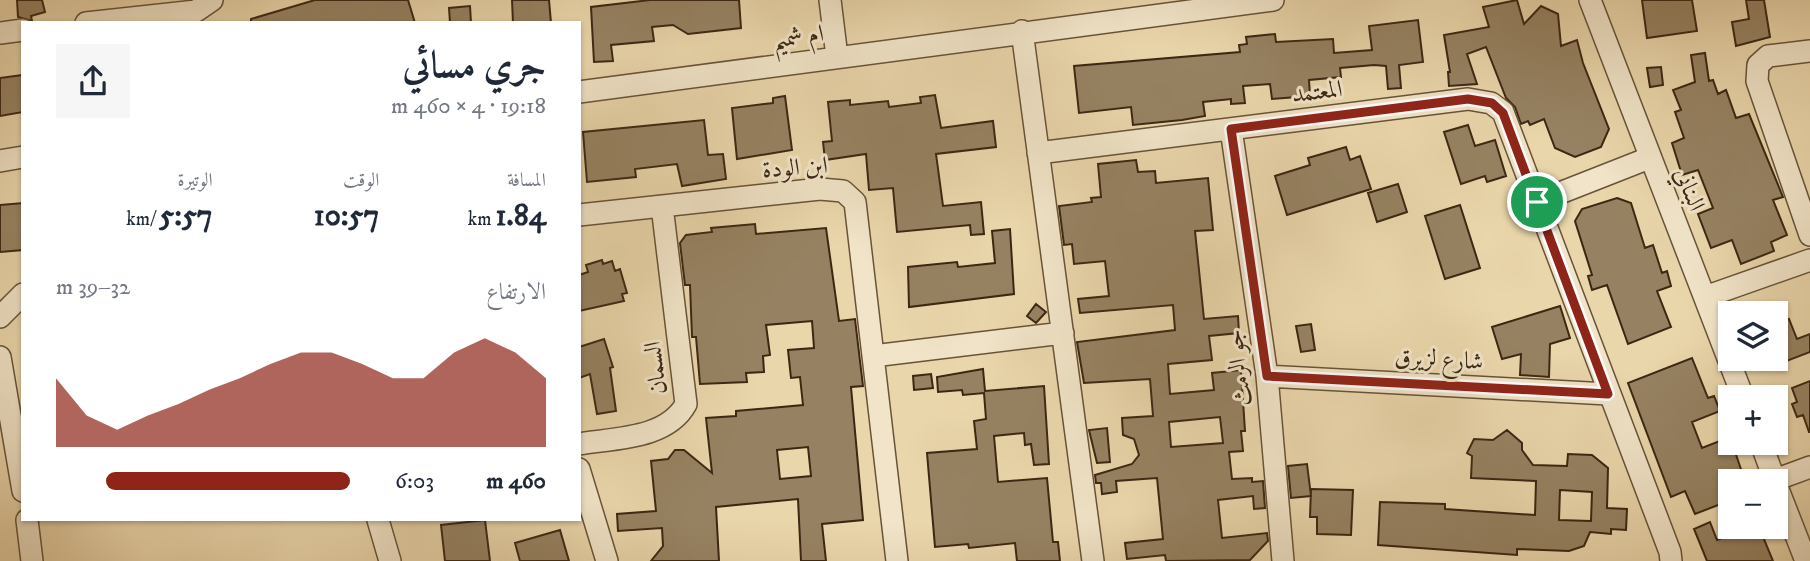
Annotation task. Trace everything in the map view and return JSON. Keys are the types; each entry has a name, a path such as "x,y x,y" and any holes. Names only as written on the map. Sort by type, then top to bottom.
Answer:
{"street":[{"path":"104,21 195,11 212,0"},
{"path":"830,0 837,58"},
{"name":"ام شميم","path":"581,92 1022,31 1273,0"},
{"name":"البناني","path":"1590,0 1738,385"},
{"path":"0,33 21,30"},
{"path":"1022,31 1093,561"},
{"path":"1810,51 1768,56 1758,65 1757,81 1810,235"},
{"name":"المعتمد","path":"1038,153 1468,99 1492,103 1503,113 1670,552 1671,561"},
{"name":"جو الرمث","path":"1231,129 1267,376 1283,561"},
{"path":"0,161 21,158"},
{"path":"1537,202 1649,158"},
{"name":"ابن الودة","path":"581,215 820,189 843,191 855,202 897,561"},
{"name":"السمان","path":"581,444 657,430 679,416 686,404 662,206"},
{"path":"1705,297 1810,260"},
{"path":"0,317 21,296"},
{"path":"873,356 1063,334"},
{"path":"0,357 21,478"},
{"name":"شارع لزيرق","path":"1267,376 1608,394"},
{"path":"1788,476 1810,467"},
{"path":"581,476 607,561"},
{"path":"1788,516 1805,561"},
{"path":"27,521 32,561"},
{"path":"378,521 390,561"}],"building":[{"path":"17,0 42,0 45,12 31,16 32,21 18,17"},
{"path":"315,0 408,0 414,21 251,21"},
{"path":"512,0 549,0 551,21 513,21"},
{"path":"650,0 739,0 741,28 688,34 673,25 652,27 654,41 611,45 613,61 594,62 591,7"},
{"path":"1517,0 1524,24 1541,6 1558,14 1561,46 1577,40 1583,63 1609,129 1601,147 1575,157 1555,148 1544,119 1530,125 1528,121 1521,124 1515,107 1506,98 1486,47 1467,54 1477,84 1449,86 1450,72 1444,35 1489,27 1483,7"},
{"path":"1642,0 1692,0 1697,31 1647,38"},
{"path":"1746,0 1764,0 1770,37 1736,46 1732,22 1749,19"},
{"path":"470,6 471,21 450,21 449,8"},
{"path":"1418,20 1423,62 1399,65 1401,88 1388,89 1386,66 1374,65 1340,68 1341,77 1309,80 1310,96 1272,99 1270,84 1243,86 1245,103 1231,104 1231,99 1203,102 1205,116 1182,120 1133,125 1131,107 1079,113 1074,66 1240,52 1239,45 1247,44 1246,37 1275,34 1276,42 1333,39 1334,53 1372,50 1369,26"},
{"path":"1705,53 1709,81 1713,80 1718,94 1726,90 1736,118 1749,114 1783,197 1773,200 1787,235 1771,242 1774,251 1741,264 1732,240 1711,248 1698,214 1713,208 1698,170 1682,175 1672,143 1684,138 1675,112 1681,110 1673,90 1695,82 1691,55"},
{"path":"1661,67 1663,85 1650,87 1647,68"},
{"path":"21,75 21,112 0,116 0,78"},
{"path":"935,95 941,128 993,121 996,147 936,154 943,206 981,202 984,234 971,235 970,225 897,232 893,188 869,190 866,154 825,160 823,142 832,141 828,102 850,100 850,105 888,101 889,107 921,103 920,97"},
{"path":"785,96 792,150 737,159 732,108 773,103 773,98"},
{"path":"704,120 708,155 723,154 726,179 682,186 677,164 635,169 636,177 587,182 583,132"},
{"path":"1468,125 1475,146 1495,140 1506,176 1487,182 1485,176 1461,184 1444,132"},
{"path":"1346,147 1350,160 1360,156 1371,189 1287,215 1275,176 1310,165 1308,158"},
{"path":"1136,160 1138,172 1155,171 1156,183 1208,178 1213,230 1195,231 1204,319 1238,316 1239,333 1209,336 1212,360 1168,364 1170,394 1214,390 1212,373 1241,370 1245,431 1241,431 1243,451 1229,452 1232,479 1252,478 1252,482 1263,481 1265,508 1254,509 1253,496 1218,500 1222,538 1267,533 1268,541 1250,560 1166,561 1165,555 1127,559 1125,543 1163,539 1157,478 1116,481 1117,492 1102,494 1101,483 1096,483 1095,475 1132,464 1139,455 1134,439 1123,435 1122,418 1153,416 1150,379 1084,383 1077,342 1175,330 1173,305 1080,313 1078,299 1109,296 1105,261 1074,264 1072,244 1064,245 1059,206 1092,202 1091,198 1101,197 1098,164","holes":["1220,417 1223,443 1171,447 1169,422"]},
{"path":"1398,184 1407,212 1377,222 1368,193"},
{"path":"1617,198 1631,203 1645,248 1653,245 1662,273 1667,271 1671,286 1657,291 1671,327 1628,344 1607,285 1592,290 1588,276 1592,275 1575,221 1582,209"},
{"path":"21,203 21,250 0,252 0,205"},
{"path":"1460,205 1480,268 1445,279 1425,216"},
{"path":"755,224 756,234 826,228 839,321 855,319 863,386 851,387 863,520 822,524 826,561 801,561 798,499 716,507 719,561 651,561 663,546 662,528 618,531 617,514 656,511 651,461 668,459 675,450 684,450 712,473 706,418 736,416 736,411 803,405 800,377 791,378 788,350 814,348 812,321 766,325 770,355 763,356 764,372 746,373 747,382 700,384 696,337 692,337 690,285 685,285 680,243 686,235 712,232 711,228","holes":["808,447 811,476 780,479 777,450"]},
{"path":"1010,229 1014,294 909,307 908,267 957,262 958,267 995,263 992,231"},
{"path":"602,260 603,264 612,261 615,271 620,269 627,293 622,294 624,301 581,311 581,274 588,272 586,265"},
{"path":"1036,304 1046,312 1036,323 1027,316"},
{"path":"1560,306 1570,338 1550,344 1549,377 1520,375 1521,354 1502,359 1492,327"},
{"path":"1788,319 1797,339 1810,334 1810,352 1788,360"},
{"path":"1311,324 1315,350 1301,352 1296,326"},
{"path":"604,339 613,367 610,368 616,411 597,414 590,374 581,377 581,346"},
{"path":"1692,358 1708,398 1714,396 1718,406 1718,412 1692,422 1702,448 1718,442 1718,455 1736,455 1741,469 1718,469 1718,505 1695,514 1685,491 1671,497 1628,383"},
{"path":"983,369 985,391 1044,386 1049,464 1034,465 1031,444 1025,445 1024,433 994,436 998,482 1047,478 1053,542 1058,542 1060,561 1017,561 1015,543 969,548 968,544 935,547 927,453 977,449 974,421 986,419 984,393 963,395 962,390 938,392 937,377"},
{"path":"931,374 933,388 914,390 913,376"},
{"path":"1810,381 1809,432 1803,415 1797,417 1792,404 1797,402 1792,388"},
{"path":"1107,428 1110,462 1097,463 1089,430"},
{"path":"1507,430 1522,443 1522,450 1533,465 1567,466 1568,454 1592,455 1608,468 1607,508 1627,509 1626,530 1611,529 1611,534 1590,532 1584,546 1569,551 1517,549 1517,555 1378,545 1380,502 1445,504 1445,509 1535,515 1536,481 1471,478 1472,456 1467,453 1474,439 1493,440","holes":["1560,490 1592,492 1591,521 1559,520"]},
{"path":"1307,464 1311,496 1291,498 1288,466"},
{"path":"1311,489 1353,490 1351,535 1317,534 1317,517 1310,517"},
{"path":"485,521 490,561 445,561 441,525"},
{"path":"1710,522 1717,540 1764,539 1773,561 1707,561 1694,529"},
{"path":"560,530 569,561 520,561 515,543"}],"route":[{"path":"1468,99 1492,103 1503,113 1537,202 1608,394 1267,376 1231,129 1468,99"}]}
